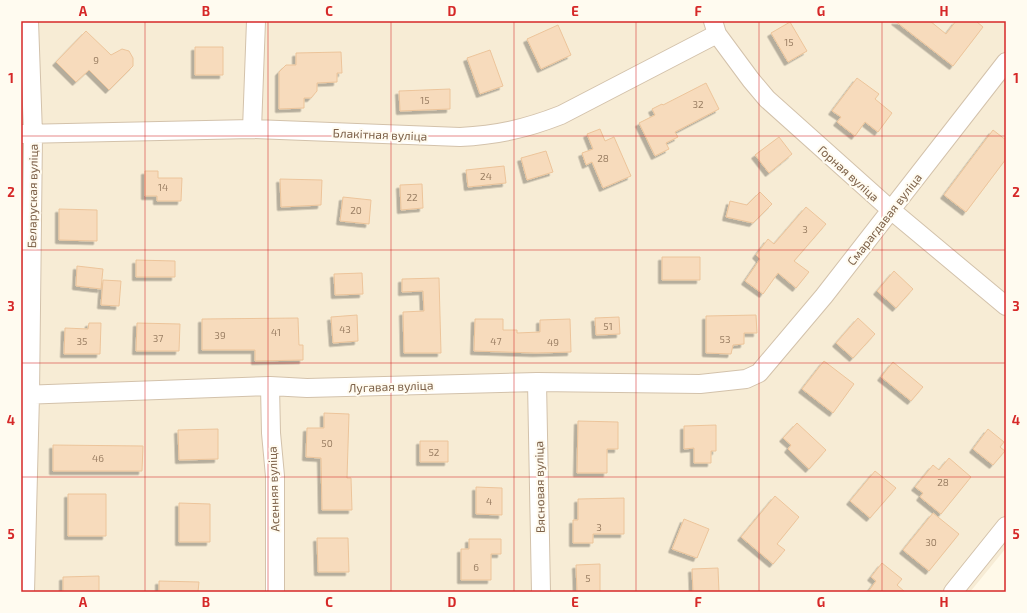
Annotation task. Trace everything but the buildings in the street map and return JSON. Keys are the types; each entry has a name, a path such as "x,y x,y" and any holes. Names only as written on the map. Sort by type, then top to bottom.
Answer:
{"street":[{"name":"Беларуская вуліца","path":"25,592 27,134 29,21"},
{"path":"252,129 256,21"},
{"name":"Блакітная вуліца","path":"27,134 252,129 460,137 488,136 535,125 561,116 715,28"},
{"name":"Горная вуліца","path":"715,28 751,80 767,98 891,210 1006,306"},
{"name":"Смарагдавая вуліца","path":"759,373 824,296 1006,62"},
{"name":"Лугавая вуліца","path":"26,395 270,386 306,388 537,382 700,384 746,379 759,373"},
{"name":"Вясновая вуліца","path":"537,382 541,592"},
{"name":"Асенняя вуліца","path":"270,386 274,476 275,592"},
{"path":"953,592 1006,526"}],"shaded area":[{"path":"21,21 1006,21 1006,548 970,592 21,592"}]}
